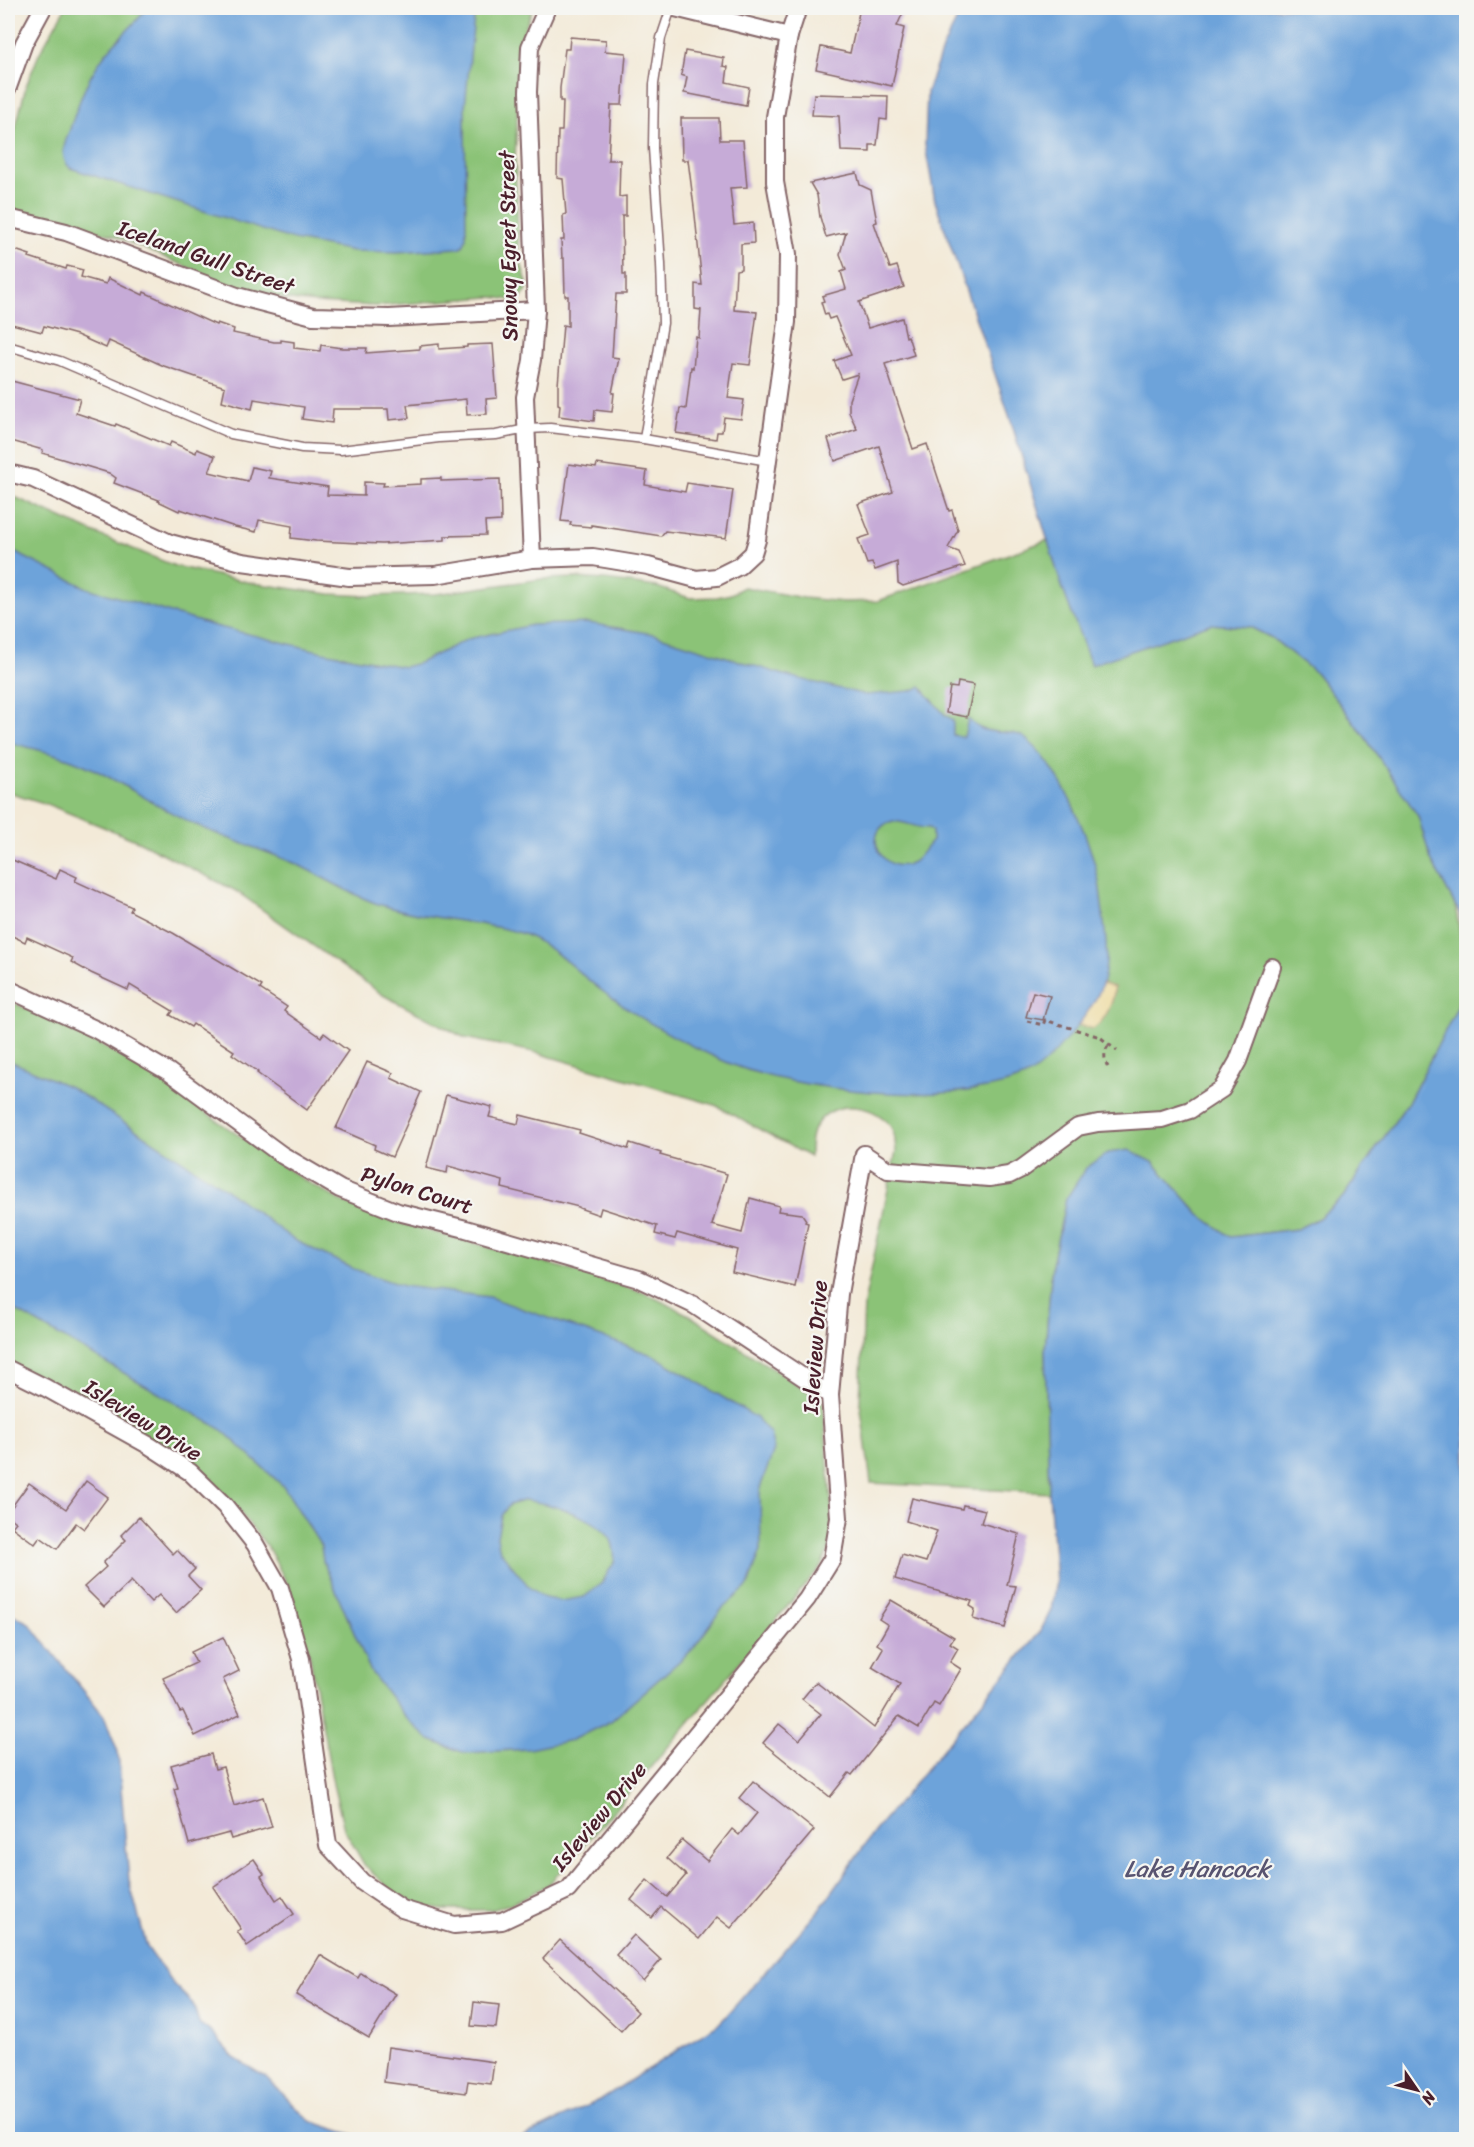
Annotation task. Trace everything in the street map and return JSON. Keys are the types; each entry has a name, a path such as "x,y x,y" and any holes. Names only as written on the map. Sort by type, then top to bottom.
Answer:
{"street":[{"path":"8,87 24,43 43,8"},
{"name":"Snowy Egret Street","path":"532,559 525,397 532,360 536,310 528,92 530,47 547,8"},
{"path":"673,8 789,36"},
{"path":"8,473 33,479 170,543 242,562 349,578 435,575 532,559 593,557 648,566 696,579 717,577 739,566 753,553 787,322 788,254 776,182 775,117 789,36 798,8"},
{"name":"Iceland Gull Street","path":"8,218 66,232 237,296 313,316 389,318 536,310"},
{"name":"Isleview Drive","path":"8,1369 150,1446 190,1472 225,1506 255,1544 280,1588 301,1659 328,1845 362,1882 402,1909 456,1926 502,1921 568,1890 807,1599 832,1559 839,1518 830,1395 839,1294 864,1154 888,1170 989,1178 1009,1175 1021,1169 1078,1127 1098,1123 1162,1119 1190,1110 1222,1089 1238,1061 1272,967"},
{"name":"Pylon Court","path":"8,989 98,1030 169,1072 282,1155 340,1189 398,1212 466,1229 639,1280 694,1305 830,1395"}],"lane":[{"path":"644,439 663,323 653,148 654,84 661,38 673,8"},
{"path":"8,346 60,361 231,434 302,448 341,450 550,428 644,439 768,461"}],"path":[{"path":"1027,1021 1043,1024 1045,1020 1081,1030 1100,1037 1117,1051"},
{"path":"1108,1067 1105,1058 1106,1048 1109,1045"}],"green space":[{"path":"65,8 533,8 521,45 515,159 519,257 527,282 527,290 515,300 490,297 376,306 284,299 224,283 115,236 68,223 56,225 8,212 8,158 26,86 39,54"},
{"path":"8,494 175,566 252,583 330,594 368,596 436,594 542,579 576,578 657,587 690,598 717,597 731,594 744,587 804,598 843,602 878,601 1048,540 1073,617 1160,640 1210,624 1250,627 1272,638 1316,673 1363,734 1419,816 1431,860 1455,905 1465,961 1458,1006 1409,1101 1343,1197 1319,1218 1297,1229 1231,1237 1200,1215 1153,1162 1066,1199 1052,1265 1045,1351 1049,1493 871,1483 860,1402 864,1304 896,1151 894,1133 889,1124 872,1111 862,1108 841,1108 832,1111 823,1117 814,1129 810,1157 715,1105 534,1052 465,1038 383,995 236,891 138,841 44,803 8,792"},
{"path":"8,1001 54,1019 147,1072 299,1177 339,1200 382,1218 547,1263 645,1293 689,1315 823,1401 833,1524 830,1547 820,1568 577,1854 548,1885 515,1902 492,1910 443,1910 419,1906 392,1891 365,1866 344,1829 333,1784 309,1652 299,1617 289,1587 267,1546 229,1499 202,1471 8,1362"}],"sand":[{"path":"1100,983 1114,987 1113,998 1105,1016 1093,1029 1073,1024"}],"water":[{"path":"147,8 475,8 465,107 466,238 464,245 459,248 397,252 353,251 294,240 70,168 63,154 66,139 86,85 104,55"},
{"name":"Lake Hancock","path":"963,8 1466,8 1466,2139 519,2139 603,2098 721,2022 820,1909 874,1832 1040,1632 1051,1610 1056,1581 1049,1493 1045,1351 1052,1265 1066,1199 1086,1168 1108,1153 1129,1150 1153,1162 1200,1215 1231,1237 1297,1229 1319,1218 1343,1197 1409,1101 1458,1006 1465,961 1460,914 1431,860 1418,816 1363,734 1316,673 1272,638 1250,627 1210,624 1091,665 1061,584 1009,415 935,201 925,145 927,92 943,47"},
{"path":"8,549 87,588 211,625 323,652 404,667 419,663 468,639 532,625 589,623 653,634 784,675 866,695 910,691 921,687 945,715 953,720 953,735 964,737 968,719 985,730 1020,735 1039,751 1052,769 1075,811 1093,857 1104,920 1106,968 1104,979 1095,1000 1078,1025 1045,1063 1025,1077 994,1086 957,1092 915,1094 871,1092 786,1080 749,1071 719,1059 660,1029 605,993 540,942 525,935 496,927 418,914 378,904 294,863 192,823 79,763 8,742","holes":["893,821 929,828 932,831 932,841 918,857 913,862 902,865 893,864 885,859 876,842 877,834 883,826"]},
{"path":"8,1060 72,1088 220,1185 294,1240 354,1269 403,1286 489,1297 655,1356 757,1418 770,1433 774,1450 760,1488 761,1550 748,1586 722,1609 692,1650 611,1721 572,1740 529,1749 465,1753 430,1740 407,1719 371,1672 323,1561 321,1546 284,1487 221,1429 8,1306","holes":["525,1500 584,1518 604,1530 611,1540 615,1561 601,1584 584,1597 561,1601 545,1598 530,1588 500,1551 497,1537 501,1516 509,1505"]},
{"path":"8,1612 29,1623 104,1716 118,1752 129,1881 147,1947 173,1984 193,2004 199,2023 212,2033 234,2058 266,2077 310,2121 366,2139 8,2139"}],"building":[{"path":"860,8 905,8 897,26 904,28 892,86 816,69 821,47 850,53"},
{"path":"570,37 606,40 605,51 626,53 622,105 611,105 608,160 620,160 619,197 626,196 626,216 622,216 623,274 626,274 626,294 616,294 612,357 619,358 612,393 614,393 612,412 595,410 594,421 559,416 560,405 558,404 563,325 568,326 568,296 565,296 561,240 564,240 563,215 566,214 563,179 557,178 558,131 562,131 563,101 560,101 560,88 565,49 569,49"},
{"path":"685,51 724,58 723,66 728,67 726,82 749,87 746,105 684,93 687,77 681,75"},
{"path":"814,94 888,96 887,120 880,119 877,145 870,145 870,152 841,151 839,116 812,115"},
{"path":"681,118 719,118 720,140 743,140 747,187 730,188 734,225 753,223 754,243 741,244 741,269 736,270 734,310 757,312 750,365 733,363 728,398 744,400 741,419 724,417 722,432 717,432 716,439 676,433 680,408 686,409 696,337 699,338 701,310 695,309 695,284 702,285 688,160 682,160"},
{"path":"857,173 860,185 871,190 877,222 874,223 890,268 897,266 904,287 859,302 868,328 902,318 906,337 908,336 914,355 885,364 913,449 927,444 949,511 952,510 958,530 948,548 959,552 965,566 903,586 898,583 897,562 875,570 872,563 867,564 858,539 870,535 858,504 893,492 879,446 835,461 828,439 857,429 849,412 849,400 858,374 842,379 834,361 851,355 835,317 829,319 827,314 825,315 821,302 824,301 822,296 846,289 841,272 846,270 840,254 846,232 826,237 817,195 810,183"},
{"path":"12,249 66,269 67,266 83,270 81,277 106,284 108,278 216,325 217,323 234,329 233,333 274,342 281,342 281,340 294,342 294,348 320,351 321,345 367,348 366,353 420,349 420,346 439,344 439,349 493,344 497,398 486,399 487,414 467,415 466,399 407,405 409,418 389,420 388,409 333,409 332,423 302,419 304,407 254,399 252,409 222,401 225,387 164,366 109,341 106,348 77,335 44,326 42,332 8,323 8,266"},
{"path":"8,380 80,399 76,413 115,426 116,424 169,446 171,442 196,453 197,449 215,456 209,472 248,481 252,467 271,471 269,478 328,487 327,495 364,496 364,482 384,483 383,486 421,484 421,479 441,478 441,481 500,479 501,521 485,522 486,535 445,536 445,540 382,544 291,538 292,526 259,520 256,532 180,509 179,511 159,500 114,483 116,478 109,473 8,440"},
{"path":"569,464 596,468 597,464 647,471 645,485 685,492 687,483 733,490 726,538 665,531 661,536 591,525 591,527 570,525 571,522 561,521"},
{"path":"958,682 974,685 967,717 946,713 950,687 957,688"},
{"path":"8,858 56,879 60,869 77,877 75,881 132,907 130,911 173,933 262,986 260,989 287,1007 284,1011 321,1037 324,1033 348,1051 307,1110 232,1054 234,1051 193,1024 191,1027 170,1015 173,1011 130,985 128,990 71,962 73,958 27,937 25,942 8,934"},
{"path":"1033,992 1050,996 1043,1020 1026,1017"},
{"path":"367,1062 393,1073 391,1078 421,1092 392,1157 374,1149 375,1145 336,1128"},
{"path":"446,1095 492,1107 489,1117 518,1124 520,1115 580,1130 579,1133 628,1149 630,1143 661,1153 660,1155 727,1174 712,1225 742,1233 750,1198 779,1206 778,1211 802,1214 805,1222 808,1223 795,1287 732,1272 737,1250 677,1233 675,1239 655,1234 657,1226 601,1208 599,1215 579,1207 502,1188 503,1181 448,1166 447,1173 426,1168"},
{"path":"86,1481 108,1497 84,1529 76,1523 57,1549 40,1537 35,1544 12,1527 16,1522 8,1516 8,1512 29,1483 66,1509"},
{"path":"912,1498 962,1509 963,1505 985,1510 981,1523 1019,1534 1007,1585 1016,1586 1005,1628 973,1619 975,1609 970,1606 972,1601 895,1579 902,1555 926,1562 937,1531 906,1521"},
{"path":"139,1517 173,1554 177,1550 195,1569 188,1576 201,1590 176,1613 159,1595 151,1602 131,1581 104,1607 84,1587 106,1567 103,1563 126,1540 121,1535"},
{"path":"891,1600 954,1637 950,1643 958,1648 950,1662 961,1669 939,1706 934,1703 919,1728 899,1716 852,1775 849,1773 830,1797 763,1743 779,1724 799,1740 821,1714 802,1699 816,1682 874,1728 900,1684 872,1667 883,1648 877,1644 888,1625 879,1619"},
{"path":"223,1637 239,1671 223,1679 240,1714 195,1736 163,1678 196,1663 191,1652"},
{"path":"211,1754 215,1769 223,1767 234,1806 263,1797 272,1827 231,1839 229,1833 189,1844 174,1789 178,1788 171,1765"},
{"path":"753,1781 814,1830 731,1928 717,1917 699,1939 661,1907 652,1918 631,1900 647,1880 667,1897 686,1875 667,1858 682,1840 707,1861 732,1829 739,1835 757,1813 739,1798"},
{"path":"254,1859 264,1874 261,1876 276,1900 282,1896 294,1914 247,1946 237,1931 241,1929 213,1887"},
{"path":"634,1935 661,1960 643,1981 616,1955"},
{"path":"560,1940 638,2012 621,2031 543,1959"},
{"path":"320,1955 358,1978 361,1973 396,1994 369,2038 296,1995"},
{"path":"474,2002 499,2005 496,2028 471,2026"},
{"path":"388,2047 494,2062 491,2084 468,2081 466,2093 384,2082"}]}
